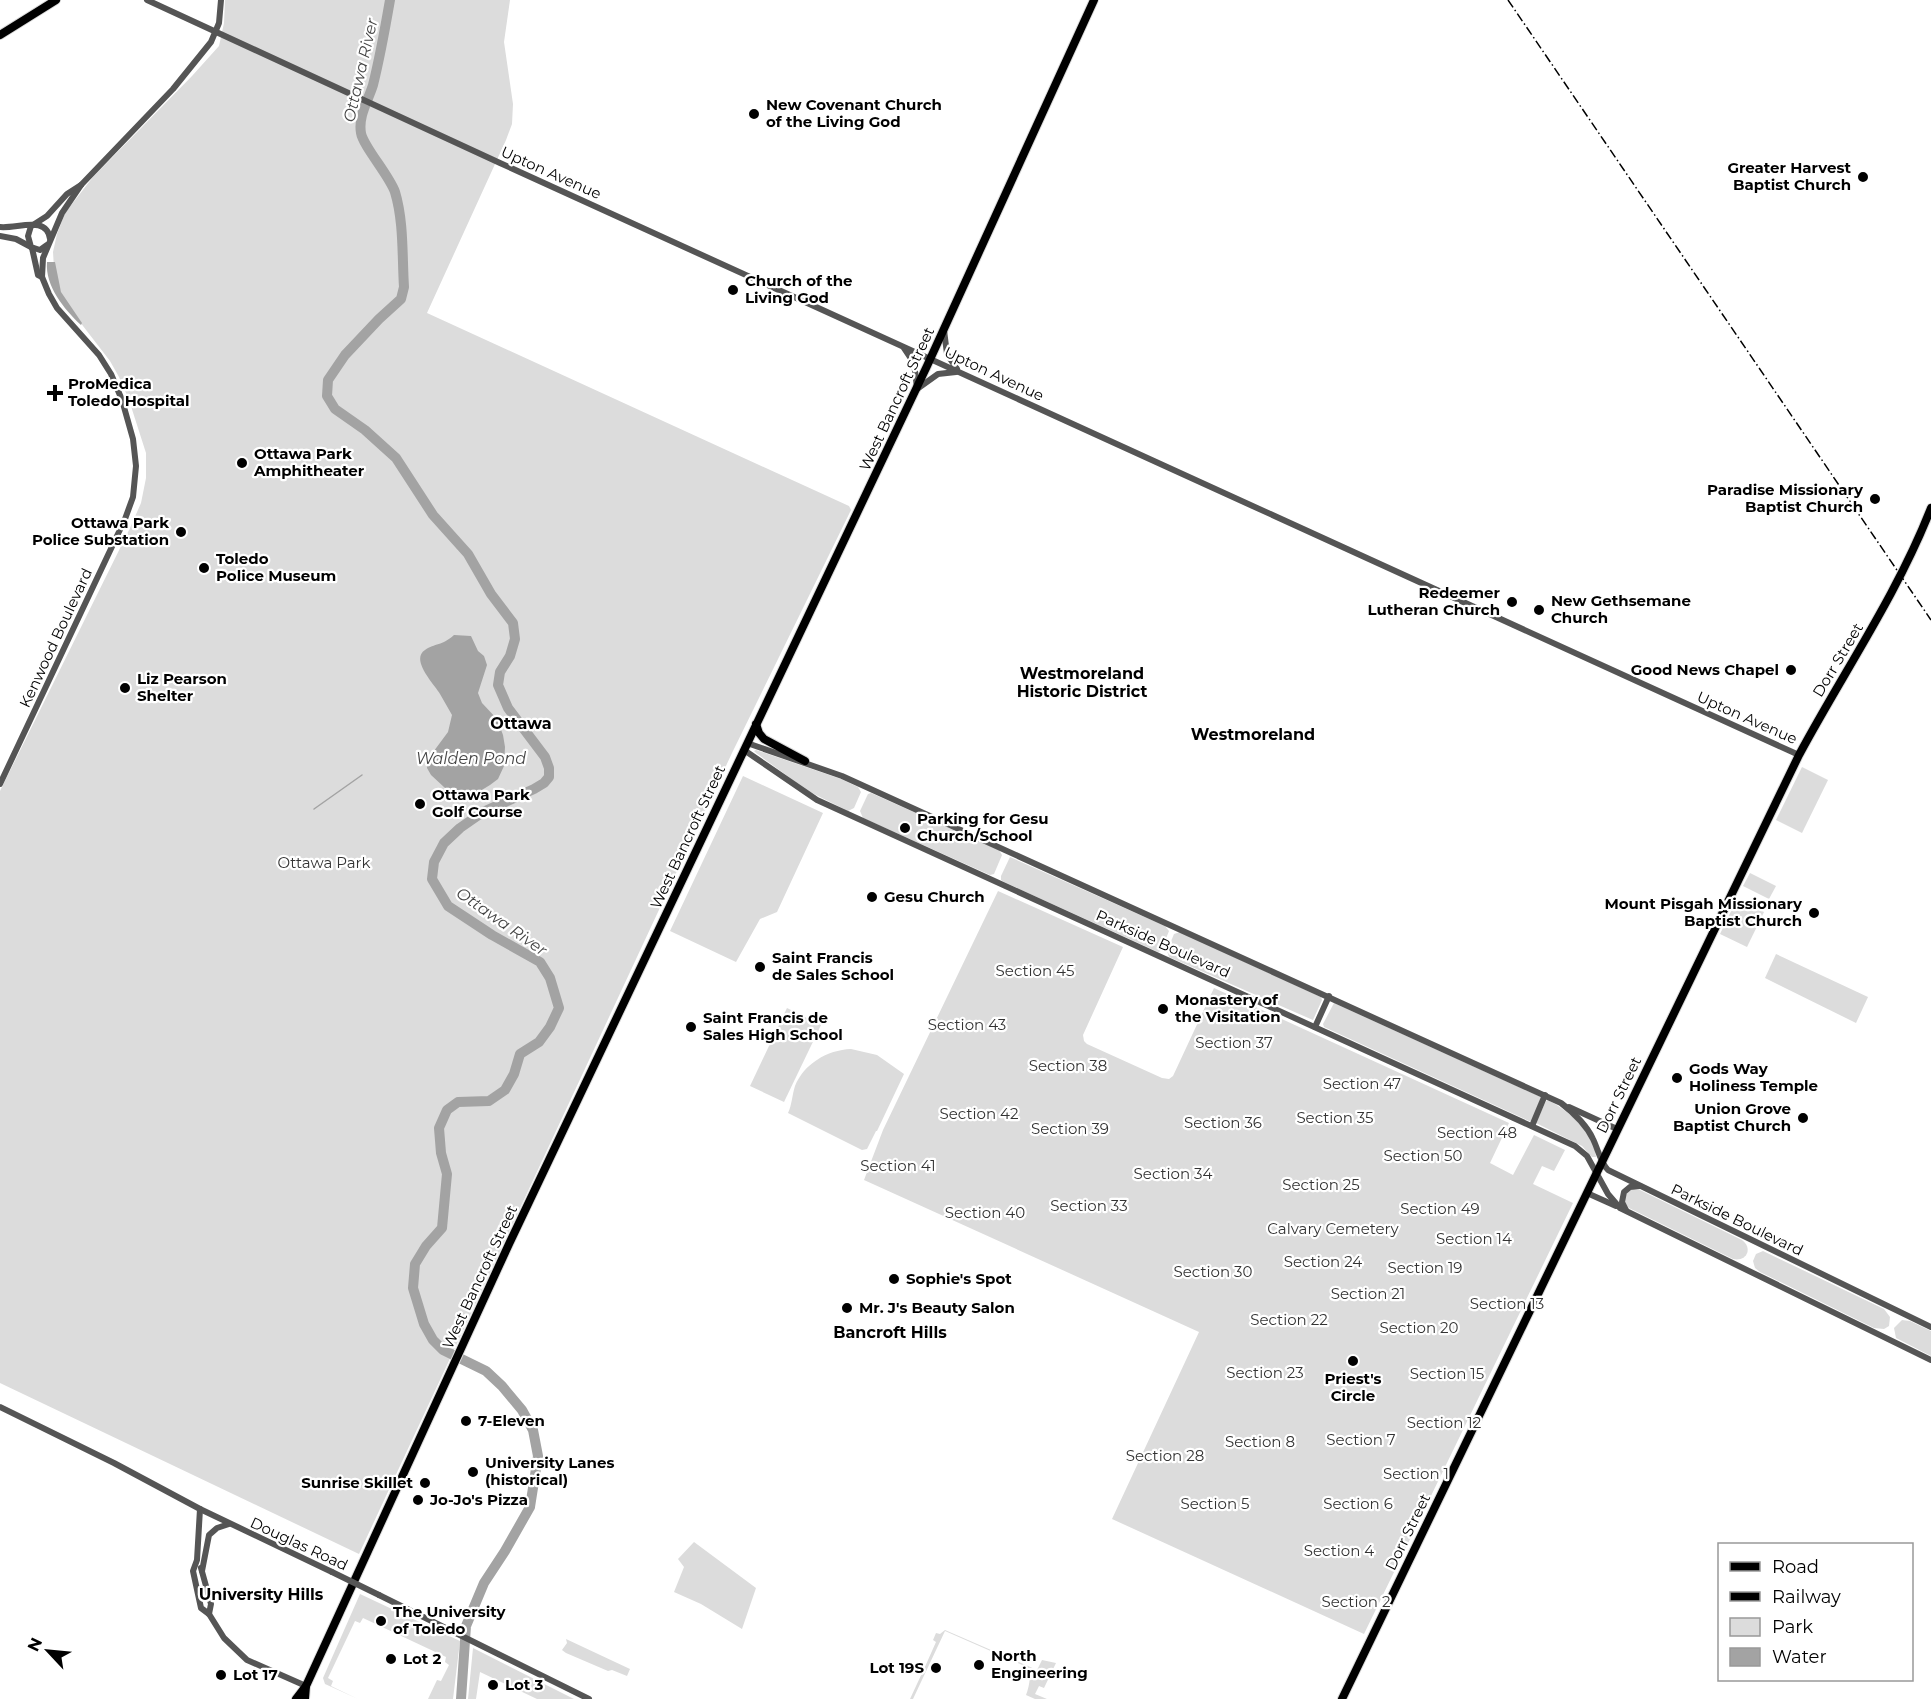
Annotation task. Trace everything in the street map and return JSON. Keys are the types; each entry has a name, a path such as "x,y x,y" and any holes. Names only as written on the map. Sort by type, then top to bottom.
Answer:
{"main road":[{"path":"0,34 56,0"},
{"name":"West Bancroft Street","path":"296,1699 306,1686 509,1244 931,359 992,220 1094,0"},
{"name":"Dorr Street","path":"1342,1699 1799,755 1885,606 1931,508"},
{"path":"756,724 764,739 805,761"},
{"name":"West Bancroft Street","path":"305,1699 306,1686"}],"street":[{"name":"Upton Avenue","path":"147,0 1799,755"},
{"path":"42,277 43,258 62,213 81,185 173,89 202,53 216,33 221,0"},
{"path":"32,248 28,236 34,225 47,216 67,194 81,185"},
{"path":"0,227 34,225 46,228 49,241"},
{"path":"0,236 18,240 32,248 42,249 49,241"},
{"name":"Kenwood Boulevard","path":"0,783 125,519 133,498 136,475 133,439 122,400 111,374 92,346 57,308 42,277 38,275 32,248"},
{"path":"901,345 914,363 916,389 938,374 959,372 947,354 944,330"},
{"name":"Parkside Boulevard","path":"746,746 805,761 850,780 1617,1129"},
{"name":"Parkside Boulevard","path":"746,746 817,800 1579,1148 1597,1173 1608,1194 1620,1208"},
{"path":"1316,1027 1329,996"},
{"path":"1532,1126 1545,1095"},
{"name":"Parkside Boulevard","path":"1561,1103 1586,1127 1608,1170 1931,1327"},
{"path":"1627,1211 1622,1204 1623,1195 1630,1187 1641,1186"},
{"path":"1587,1192 1931,1360"},
{"name":"Douglas Road","path":"0,1407 114,1463 229,1524 332,1572 589,1699"},
{"path":"200,1509 197,1560 193,1571 201,1608 209,1614 224,1638 247,1660 306,1686"},
{"path":"202,1571 209,1535 229,1524"},
{"path":"197,1560 211,1604 209,1614"}],"green space":[{"name":"Ottawa Park","path":"225,0 510,0 504,42 513,104 512,124 427,313 849,506 851,510 732,753 359,1554 0,1383 0,791 130,528 141,503 146,478 146,453 129,400 110,361 63,300 54,268 53,252 65,213 93,177 219,46 224,23"},
{"path":"754,751 858,787 861,792 854,808 848,811 808,791 756,753"},
{"path":"1802,767 1828,780 1802,833 1776,820"},
{"path":"743,776 823,813 777,912 760,919 736,962 670,931"},
{"path":"871,793 999,850 1002,855 994,874 990,875 863,818 860,811 868,794"},
{"path":"1010,857 1165,926 1169,931 1161,951 1158,952 1004,882 1001,876"},
{"path":"1750,873 1776,886 1769,899 1743,886"},
{"name":"Calvary Cemetery","path":"998,891 1123,947 1083,1035 1087,1044 1162,1078 1169,1079 1173,1076 1214,988 1509,1123 1490,1163 1513,1175 1534,1135 1565,1150 1554,1171 1542,1166 1533,1184 1573,1203 1364,1634 1112,1519 1199,1332 864,1180 883,1130"},
{"path":"1737,899 1764,912 1747,947 1720,934"},
{"path":"1180,932 1321,997 1322,1000 1313,1020 1169,957 1167,951 1174,934"},
{"path":"1776,954 1868,997 1856,1023 1765,978"},
{"path":"1334,1003 1541,1097 1532,1121 1324,1027 1323,1024"},
{"path":"787,1008 821,1025 784,1102 750,1086"},
{"path":"851,1049 877,1055 904,1074 877,1131 867,1149 862,1150 788,1113 795,1086 804,1071 825,1055"},
{"path":"1548,1100 1579,1123 1591,1139 1596,1157 1592,1157 1582,1146 1536,1123"},
{"path":"1633,1189 1640,1190 1742,1240 1747,1247 1747,1254 1742,1258 1733,1259 1629,1208 1625,1197"},
{"path":"1763,1251 1884,1309 1890,1317 1889,1326 1884,1329 1874,1328 1760,1272 1755,1268 1753,1261 1756,1254"},
{"path":"1902,1320 1910,1321 1931,1331 1931,1356 1896,1338 1894,1328"},
{"path":"694,1542 756,1588 742,1629 701,1604 674,1592 684,1567 678,1559"},
{"path":"360,1594 460,1641 453,1699 428,1699 437,1680 441,1681 449,1665 445,1662 446,1657 363,1618 360,1623 355,1621 328,1678 333,1681 331,1686 358,1699 325,1684 323,1678"},
{"path":"945,1630 1037,1670 1042,1660 1056,1663 1044,1688 1039,1686 1035,1694 1047,1699 1035,1699 1026,1695 1030,1677 1027,1667 945,1631 913,1699 910,1699 923,1671 920,1667 924,1669 936,1642 933,1640 936,1633 940,1634"},
{"path":"566,1639 630,1669 627,1676 612,1670 608,1671 566,1653 562,1650 567,1643"},
{"path":"473,1648 574,1699 537,1699 480,1672 476,1699 468,1699"}],"water":[{"path":"47,262 55,262 61,292 82,323 81,325 68,312 52,288"},
{"name":"Walden Pond","path":"454,635 471,636 478,651 484,656 487,665 478,693 482,703 497,719 505,747 504,766 498,779 467,799 458,800 431,775 427,768 428,759 448,732 452,715 420,660 425,650"}],"waterway":[{"name":"Ottawa River","path":"390,0 376,74 360,127 366,145 395,192 401,227 404,287 401,299 345,355 328,380 327,396 335,409 365,430 396,458 433,515 468,554 491,594 513,623 515,639 510,656 500,672 498,685 508,708 545,757 549,768 549,777 544,783 483,812 444,843 434,862 432,879 448,906 492,935 540,962 550,978 559,1008 550,1027 539,1042 520,1054 514,1074 505,1090 489,1101 458,1102 447,1110 439,1128 441,1153 447,1174 442,1228 426,1246 415,1264 413,1288 424,1324 433,1340 443,1350 486,1371 502,1386 522,1410 533,1430 538,1456 530,1507 484,1583 466,1626 461,1699"},
{"path":"314,809 362,775"}],"railway":[{"path":"1508,0 1931,620"}],"place":[{"name":"New Covenant Church of the Living God","path":"754,114"},
{"name":"Greater Harvest Baptist Church","path":"1863,177"},
{"name":"Church of the Living God","path":"733,290"},
{"name":"ProMedica Toledo Hospital","path":"55,393"},
{"name":"Ottawa Park Amphitheater","path":"242,463"},
{"name":"Paradise Missionary Baptist Church","path":"1875,499"},
{"name":"Ottawa Park Police Substation","path":"181,532"},
{"name":"Toledo Police Museum","path":"204,568"},
{"name":"Redeemer Lutheran Church","path":"1512,602"},
{"name":"New Gethsemane Church","path":"1539,610"},
{"name":"Good News Chapel","path":"1791,670"},
{"name":"Liz Pearson Shelter","path":"125,688"},
{"name":"Ottawa Park Golf Course","path":"420,804"},
{"name":"Parking for Gesu Church/School","path":"905,828"},
{"name":"Gesu Church","path":"872,897"},
{"name":"Mount Pisgah Missionary Baptist Church","path":"1814,913"},
{"name":"Saint Francis de Sales School","path":"760,967"},
{"name":"Monastery of the Visitation","path":"1163,1009"},
{"name":"Saint Francis de Sales High School","path":"691,1027"},
{"name":"Gods Way Holiness Temple","path":"1677,1078"},
{"name":"Union Grove Baptist Church","path":"1803,1118"},
{"name":"Sophie's Spot","path":"894,1279"},
{"name":"Mr. J's Beauty Salon","path":"847,1308"},
{"name":"Priest's Circle","path":"1353,1361"},
{"name":"7-Eleven","path":"466,1421"},
{"name":"University Lanes (historical)","path":"473,1472"},
{"name":"Sunrise Skillet","path":"425,1483"},
{"name":"Jo-Jo's Pizza","path":"418,1500"},
{"name":"The University of Toledo","path":"381,1621"},
{"name":"Lot 2","path":"391,1659"},
{"name":"North Engineering","path":"979,1665"},
{"name":"Lot 19S","path":"936,1668"},
{"name":"Lot 17","path":"221,1675"},
{"name":"Lot 3","path":"493,1685"}],"district":[{"name":"Westmoreland Historic District","path":"1082,682"},
{"name":"Ottawa","path":"521,723"},
{"name":"Westmoreland","path":"1253,734"},
{"name":"Bancroft Hills","path":"890,1332"},
{"name":"University Hills","path":"261,1594"}],"park label":[{"name":"Section 45","path":"1035,971"},
{"name":"Section 43","path":"967,1025"},
{"name":"Section 37","path":"1234,1043"},
{"name":"Section 38","path":"1068,1066"},
{"name":"Section 47","path":"1362,1084"},
{"name":"Section 42","path":"979,1114"},
{"name":"Section 35","path":"1335,1118"},
{"name":"Section 36","path":"1223,1123"},
{"name":"Section 39","path":"1070,1129"},
{"name":"Section 48","path":"1477,1133"},
{"name":"Section 50","path":"1423,1156"},
{"name":"Section 41","path":"898,1166"},
{"name":"Section 34","path":"1173,1174"},
{"name":"Section 25","path":"1321,1185"},
{"name":"Section 33","path":"1089,1206"},
{"name":"Section 49","path":"1440,1209"},
{"name":"Section 40","path":"985,1213"},
{"name":"Section 14","path":"1474,1239"},
{"name":"Section 24","path":"1323,1262"},
{"name":"Section 19","path":"1425,1268"},
{"name":"Section 30","path":"1213,1272"},
{"name":"Section 21","path":"1368,1294"},
{"name":"Section 13","path":"1507,1304"},
{"name":"Section 22","path":"1289,1320"},
{"name":"Section 20","path":"1419,1328"},
{"name":"Section 23","path":"1265,1373"},
{"name":"Section 15","path":"1447,1374"},
{"name":"Section 12","path":"1444,1423"},
{"name":"Section 7","path":"1361,1440"},
{"name":"Section 8","path":"1260,1442"},
{"name":"Section 28","path":"1165,1456"},
{"name":"Section 1","path":"1416,1474"},
{"name":"Section 5","path":"1215,1504"},
{"name":"Section 6","path":"1358,1504"},
{"name":"Section 4","path":"1339,1551"},
{"name":"Section 2","path":"1356,1602"}]}
